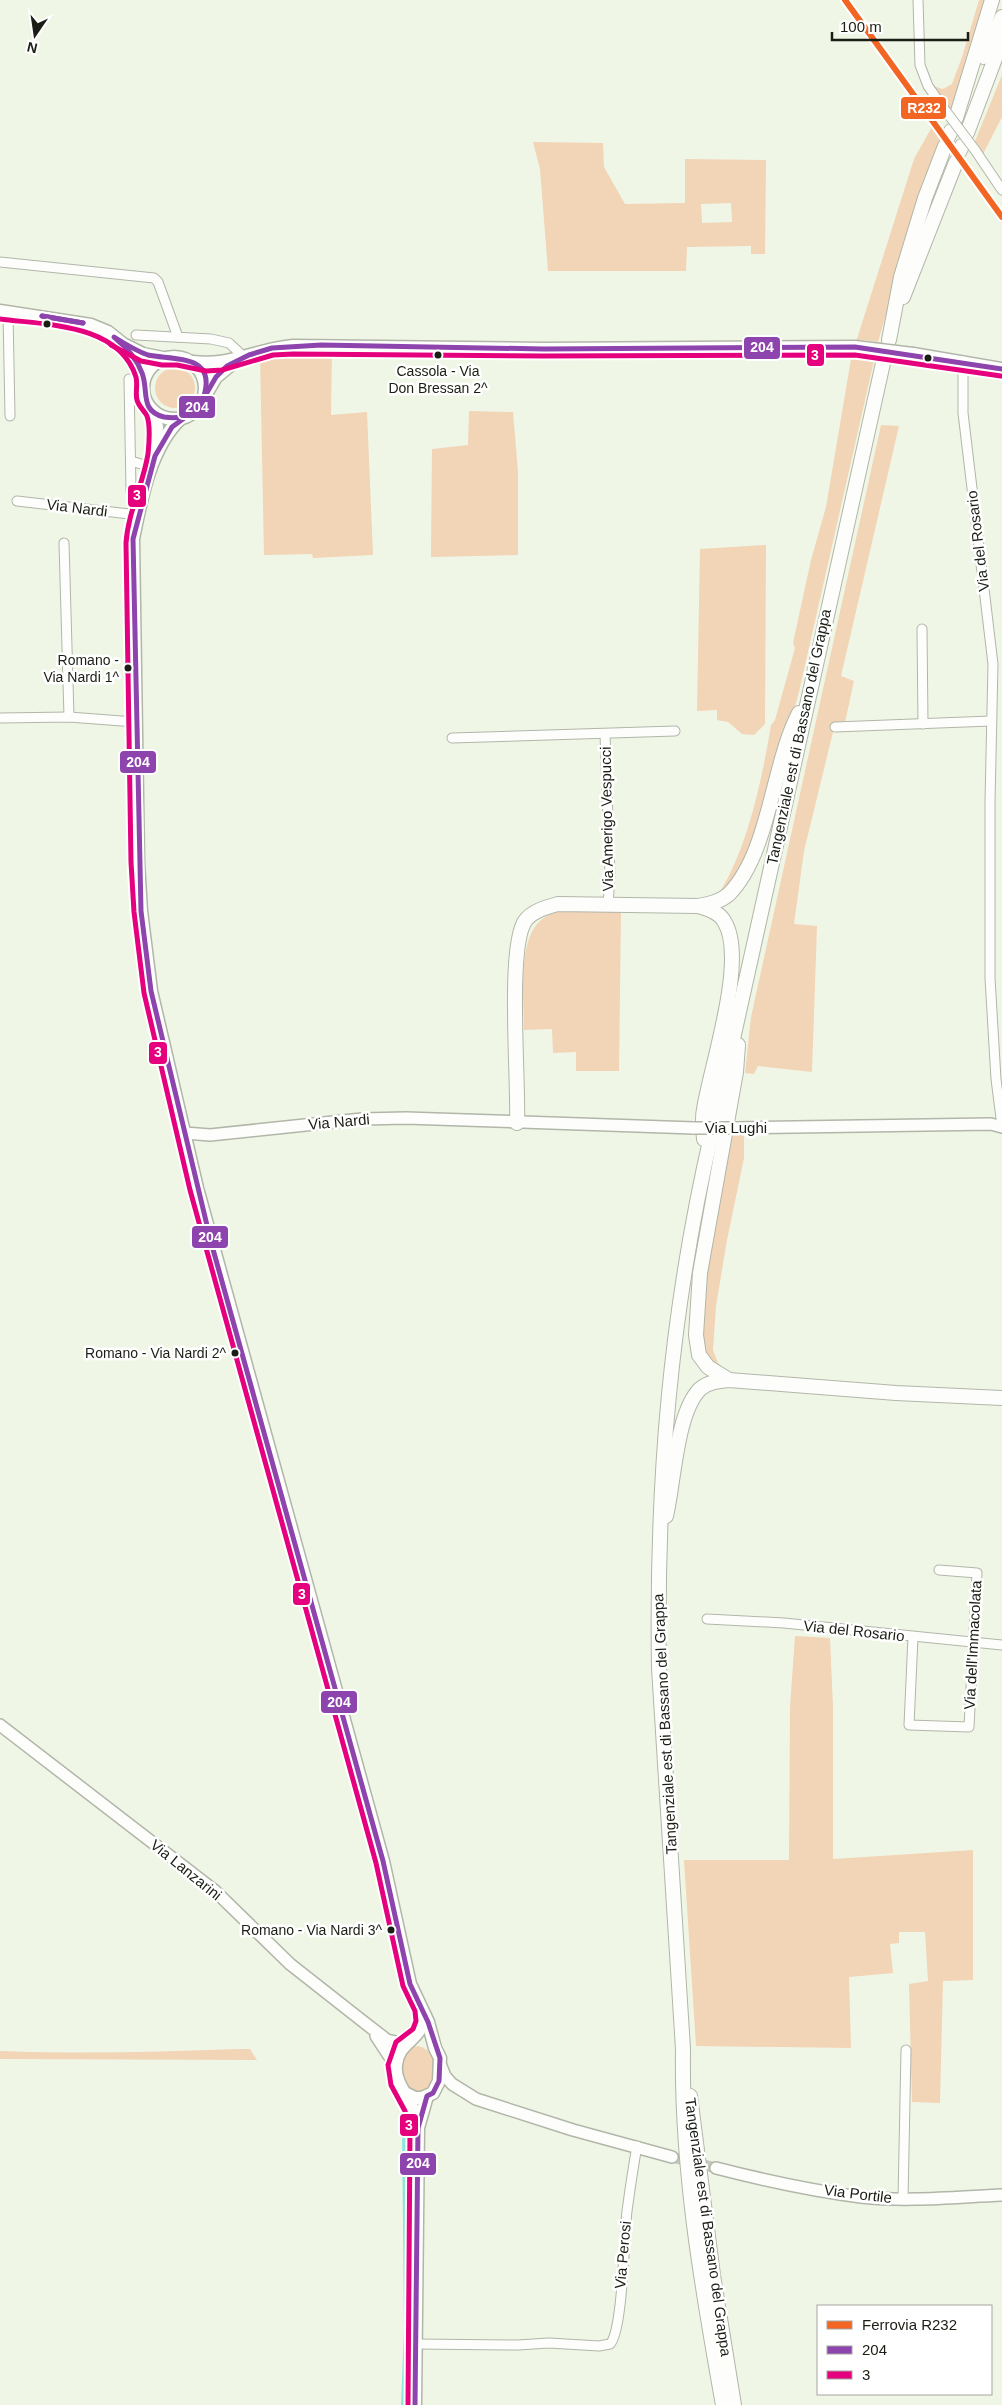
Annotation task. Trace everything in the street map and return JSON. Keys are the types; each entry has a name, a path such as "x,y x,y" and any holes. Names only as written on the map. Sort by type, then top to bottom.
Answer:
{"highway":[{"path":"951,114 992,0"},
{"path":"951,114 1002,17"},
{"path":"967,133 1002,40"},
{"path":"982,93 1002,59"},
{"path":"889,340 901,276 948,138"},
{"path":"894,318 963,152"},
{"name":"Tangenziale est di Bassano del Grappa","path":"723,2405 702,2276 682,2101 683,2048 659,1668 661,1480 672,1356 685,1260 807,698 885,354"},
{"path":"516,1122 515,978 519,941 525,921 541,908 558,904 698,906 717,902 728,894 747,867 768,811 790,730 807,698"},
{"path":"698,906 714,911 723,919 728,928 733,952 726,1004 703,1111 704,1167"},
{"path":"729,1380 708,1367 700,1355 696,1335 700,1273 736,1072 739,1007"},
{"path":"659,1546 686,1416 701,1388 712,1382 729,1380 896,1393 1002,1398"},
{"name":"Tangenziale est di Bassano del Grappa","path":"683,2048 697,2140 713,2275 734,2405"}],"main road":[{"path":"4,312 91,325 108,332 123,344 143,354 163,358 178,356 192,362 220,363 272,348 293,346 535,349 855,347 963,361 1002,369"},
{"path":"123,344 144,378 144,396 153,411 157,427 153,462 133,539 135,722 140,902 146,958 162,1043 235,1330 383,1861 407,1975 433,2036 441,2066 439,2081 430,2094 418,2128 415,2405"},
{"path":"153,462 172,427 180,419 190,415 198,408 216,377 227,366 244,357"},
{"path":"144,378 154,363 163,358"},
{"path":"192,362 205,379 204,398"},
{"path":"153,411 163,417 180,419"},
{"path":"418,2128 405,2093 398,2082 395,2065 400,2050 419,2034 424,2022 422,2009"},
{"path":"408,2042 426,2042 435,2048"},
{"path":"405,2093 415,2098 430,2094"}],"street":[{"path":"918,0 920,65 928,86 951,114 963,152 1002,190"},
{"path":"0,262 154,278 158,282 178,337"},
{"path":"4,312 10,416"},
{"path":"136,335 178,337 230,343 244,357"},
{"name":"Via del Rosario","path":"963,361 963,413 993,664 990,978 996,1079 1002,1126"},
{"path":"129,379 131,490"},
{"path":"131,462 153,462"},
{"name":"Via Nardi","path":"17,501 138,515"},
{"path":"64,543 69,717"},
{"path":"922,629 923,724"},
{"path":"0,718 69,717 135,722"},
{"path":"835,727 991,721"},
{"name":"Via Amerigo Vespucci","path":"452,738 675,731"},
{"name":"Via Amerigo Vespucci","path":"605,734 610,875 608,905"},
{"name":"Via Nardi","path":"186,1133 210,1135 362,1119 469,1120"},
{"name":"Via Lughi","path":"469,1120 694,1128 991,1124 1002,1126"},
{"name":"Via Nardi","path":"188,1146 210,1135"},
{"name":"Via dell'Immacolata","path":"913,1637 909,1725 969,1727 977,1573 939,1570"},
{"name":"Via del Rosario","path":"707,1619 784,1623 1002,1645"},
{"name":"Via Lanzarini","path":"0,1726 214,1890 290,1964 365,2023 387,2040 408,2042"},
{"name":"Via Lanzarini","path":"365,2023 395,2065"},
{"path":"903,2199 906,2050"},
{"path":"441,2066 445,2076 452,2084 468,2094 518,2114 672,2157"},
{"path":"430,2094 447,2090 468,2094"},
{"name":"Via Perosi","path":"415,2344 518,2345 549,2343 599,2346 610,2344 615,2338 618,2316 627,2212 637,2146"},
{"name":"Via Portile","path":"716,2168 763,2180 861,2197 903,2199 1002,2195"}],"shaded area":[{"path":"979,0 992,0 953,114 933,86 943,89 952,84"},
{"path":"1002,75 1002,117 981,158 973,146"},
{"path":"933,125 943,141 905,248 878,342 863,340 862,343 856,342 914,159"},
{"path":"533,142 603,143 604,167 625,204 685,203 685,159 766,160 765,254 751,254 751,246 687,247 686,271 548,271 540,169","holes":["731,203 732,222 702,223 701,204"]},
{"path":"332,350 331,415 367,412 373,555 313,558 312,554 264,555 260,356 275,351"},
{"path":"852,353 875,356 799,692 768,803 737,882 712,903 724,885 734,864 751,818 771,725 775,720 795,648 793,643 811,560 826,507"},
{"path":"171,368 179,368 186,371 192,377 195,388 192,399 186,405 179,408 171,408 164,405 158,399 155,392 155,384 158,377 164,371"},
{"path":"469,411 513,412 518,472 518,555 431,557 432,449 468,445"},
{"path":"881,425 899,426 841,676 854,681 844,727 834,728 804,851 794,924 817,926 812,1072 758,1066 754,1074 745,1073 751,1017"},
{"path":"766,545 765,724 754,735 742,734 728,722 717,720 717,710 697,711 700,549"},
{"path":"573,910 621,911 619,1071 576,1071 576,1052 553,1053 552,1029 524,1030 523,972 528,943 540,921 551,914"},
{"path":"731,1135 744,1135 744,1158 716,1306 713,1350 718,1363 728,1372 711,1368 703,1346 702,1311 705,1278"},
{"path":"795,1636 830,1638 833,1707 833,1859 973,1850 973,1980 943,1981 940,2103 912,2102 909,1984 928,1981 925,1932 899,1932 899,1943 890,1944 893,1973 849,1977 851,2048 696,2046 684,1860 789,1860 790,1707"},
{"path":"418,2046 432,2056 435,2064 435,2073 432,2081 428,2088 420,2091 411,2090 402,2073 405,2053 412,2047"},
{"path":"250,2049 257,2060 0,2059 0,2051 120,2052"}],"waterway":[{"path":"406,2405 409,2330 407,2126"}],"tunnel":[{"path":"672,2157 716,2168"}],"rail line":[{"name":"R232","path":"845,0 1002,217"}],"transit line":[{"name":"204","path":"42,316 83,323"},
{"name":"204","path":"42,316 83,323"},
{"name":"3","path":"0,319 78,330 97,336 114,346 127,359 136,377 137,400 147,416 149,425 148,454 127,532 126,543 131,862 134,912 144,993 190,1190 376,1863 403,1986 415,2011 416,2021 413,2029 396,2042 388,2065 391,2085 405,2111 410,2129 408,2405"},
{"name":"204","path":"114,337 148,355 197,364 203,370 206,379 204,396 198,406 178,418 164,417 151,410 146,399 144,380 140,368 130,353 114,337"},
{"name":"3","path":"111,345 141,361 162,365 177,365 206,371 222,370 273,355 293,354 544,356 855,355 1001,376"},
{"name":"204","path":"415,2405 418,2128 427,2096 433,2093 439,2081 440,2058 428,2022 410,1984 383,1861 211,1242 151,991 141,911 133,539 155,456 172,427 198,408 216,377 227,366 249,355 272,348 321,345 544,349 855,347 1002,369"}],"place":[{"name":"Cassola - Via Don Bressan 2^","path":"438,355"},
{"name":"Romano - Via Nardi 1^","path":"128,668"},
{"name":"Romano - Via Nardi 2^","path":"235,1353"},
{"name":"Romano - Via Nardi 3^","path":"391,1930"}]}
